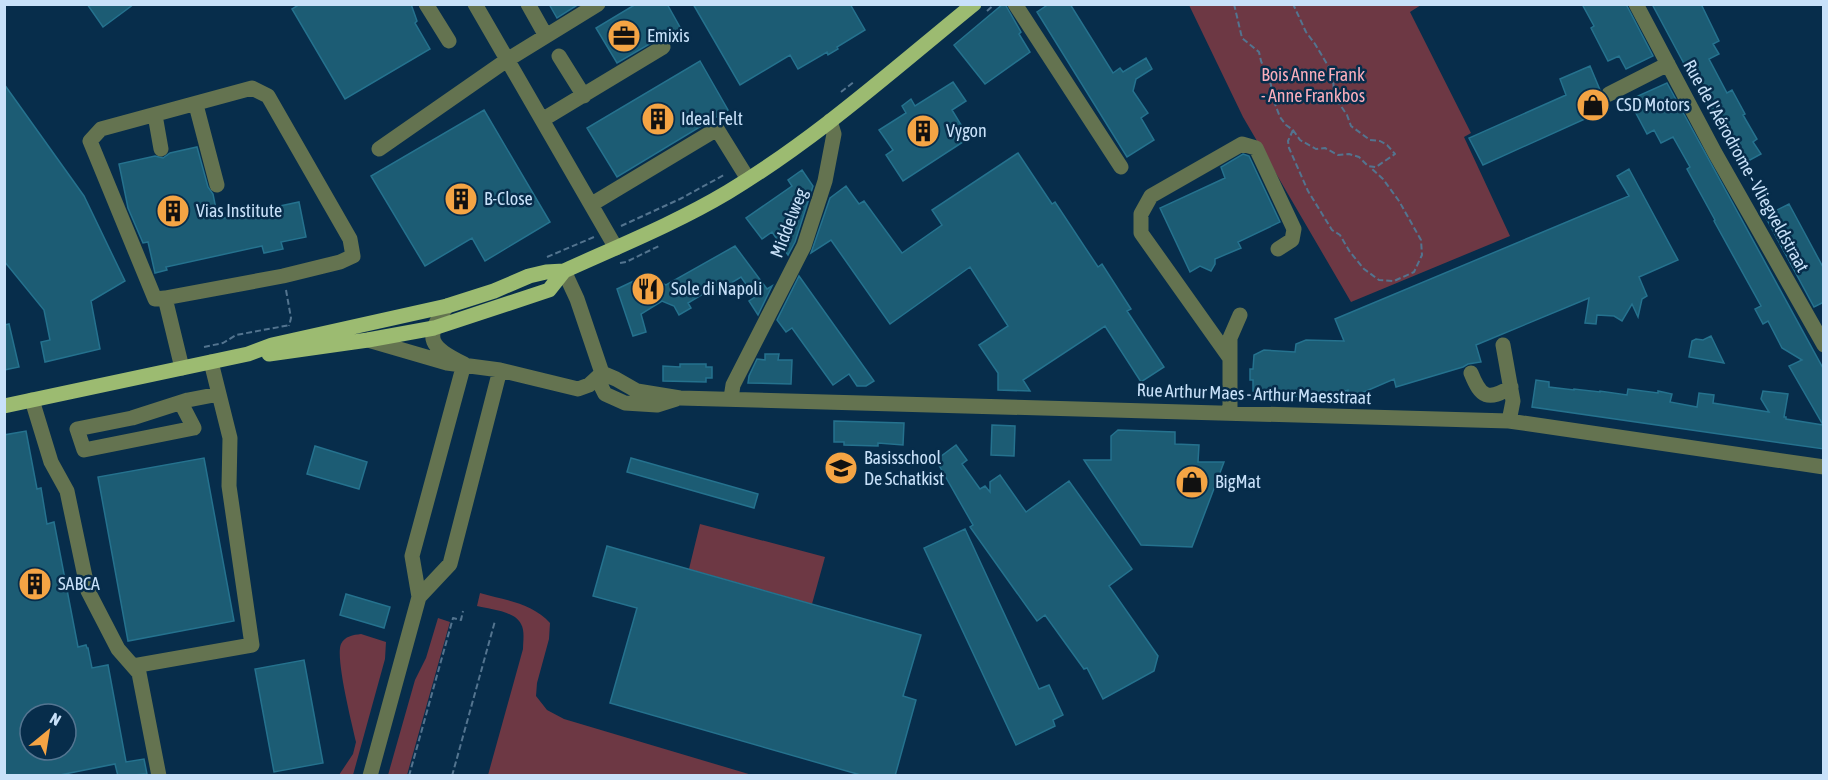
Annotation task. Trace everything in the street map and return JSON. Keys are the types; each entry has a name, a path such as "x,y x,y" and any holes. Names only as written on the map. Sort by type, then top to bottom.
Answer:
{"main road":[{"path":"4,406 248,354 272,345 447,306 494,291 529,276 564,271 700,207 744,172 789,152 974,4"},
{"path":"248,354 293,351 434,328 537,296 549,290 564,271"}],"street":[{"path":"426,4 449,41"},
{"path":"475,4 616,248"},
{"path":"528,4 546,36"},
{"path":"379,149 507,60 597,4"},
{"path":"1015,4 1121,167"},
{"name":"Rue de l'Aérodrome - Vliegveldstraat","path":"1636,4 1715,153 1824,345"},
{"path":"542,120 663,47"},
{"path":"559,56 584,96"},
{"path":"1609,94 1668,64"},
{"path":"252,88 268,96 350,239 353,256 340,262 283,276 155,299 90,141 101,129 196,105 252,88"},
{"path":"196,105 217,185"},
{"path":"155,115 161,149"},
{"name":"Middelweg","path":"731,398 732,385 804,246 825,181 834,134 830,121"},
{"path":"592,204 717,129 744,172"},
{"path":"1230,357 1141,232 1141,214 1151,196 1242,144 1256,148 1294,229 1292,240 1278,249"},
{"name":"Rue Arthur Maes - Arthur Maesstraat","path":"564,271 577,299 602,373 601,386 605,394 625,403 657,405 680,398 731,398 1509,421 1824,467"},
{"path":"165,298 182,368"},
{"path":"447,306 434,328 433,340 441,352 464,364"},
{"path":"1230,413 1230,338 1240,315"},
{"path":"368,340 447,363 500,370 578,389 589,384 602,373"},
{"path":"1503,345 1513,401 1509,421"},
{"path":"133,666 252,645 229,486 230,438 212,362"},
{"path":"370,776 419,597 412,556 464,364"},
{"path":"419,597 450,564 500,370"},
{"path":"1471,373 1477,389 1484,394 1497,395 1511,387"},
{"path":"181,403 194,428 84,450 77,429 132,418 188,400 219,394"},
{"path":"32,400 51,462 67,491 88,591 118,649 139,673 159,776"}],"path":[{"path":"1234,4 1242,38 1259,52 1280,117 1293,130 1300,140 1316,149 1330,150 1338,155 1349,154 1359,157 1383,179 1399,201 1421,240 1422,255 1414,272 1394,281 1379,280 1364,269 1340,235 1332,230 1308,190 1289,148 1288,141 1293,130"},
{"path":"1293,4 1305,32 1333,74 1334,96 1351,126 1370,140 1380,141 1387,145 1395,154 1376,167 1368,166"},
{"path":"836,96 860,76"},
{"path":"587,240 744,172"},
{"path":"283,276 291,318 289,324 291,341"},
{"path":"409,776 453,618 461,620 463,611"},
{"path":"452,776 495,621"}],"green space":[{"name":"Bois Anne Frank - Anne Frankbos","path":"1189,5 1421,5 1410,12 1471,133 1464,137 1510,236 1351,302 1243,117"},
{"path":"700,524 825,557 812,604 689,569"},
{"path":"480,593 526,607 543,616 550,623 549,639 537,683 536,696 547,710 564,719 752,775 488,775 523,649 523,633 521,624 513,616 477,606"},
{"path":"438,618 450,622 407,775 388,775 415,680 426,658"},
{"path":"361,634 386,642 385,659 353,775 339,775 353,754 356,742 340,662 341,644 352,635"}],"building":[{"path":"87,4 134,4 103,27"},
{"path":"300,4 411,4 417,21 415,23 430,49 345,99 292,9"},
{"path":"549,4 579,4 557,18"},
{"path":"636,4 667,4 681,29 666,38 658,39 617,63 596,28"},
{"path":"693,4 850,4 865,30 828,55 827,52 798,69 790,55 740,85"},
{"path":"1003,4 1021,32 1019,34 1030,52 985,84 954,45"},
{"path":"1049,4 1070,4 1113,73 1120,68 1123,72 1146,58 1152,69 1136,79 1133,91 1148,113 1141,118 1154,140 1127,157 1037,12"},
{"path":"1582,4 1626,4 1653,56 1626,69 1619,56 1608,61"},
{"path":"1652,4 1701,4 1719,41 1713,44 1719,54 1709,59 1727,93 1732,90 1757,139 1753,142 1761,154 1739,166"},
{"name":"Ideal Felt","path":"700,61 728,110 617,177 587,128"},
{"path":"1590,66 1600,90 1600,98 1607,103 1609,108 1483,165 1469,138 1566,95 1560,79"},
{"name":"Vygon","path":"953,82 966,101 952,110 966,133 963,135 966,140 903,181 886,155 893,150 879,130 906,113 902,106 911,99 915,106"},
{"path":"1667,83 1824,370 1824,449 1532,407 1536,380 1549,382 1549,387 1627,395 1628,389 1658,393 1658,391 1672,394 1670,402 1697,407 1699,393 1714,395 1713,403 1769,412 1761,399 1763,391 1788,394 1784,417 1786,419 1823,425 1789,366 1802,360 1782,348 1768,321 1763,324 1755,309 1761,306 1714,221 1687,169 1690,167 1673,137 1661,143 1654,130 1647,134 1629,100"},
{"path":"4,84 84,196 125,281 91,301 100,349 45,362 41,342 50,340 44,310 4,261"},
{"name":"B-Close","path":"484,110 550,222 485,261 472,238 425,266 371,176"},
{"name":"Vias Institute","path":"197,147 208,187 213,194 218,219 299,202 306,237 281,242 283,249 264,253 262,246 166,267 167,270 155,273 148,242 143,243 128,208 119,164 155,156 163,158 170,153"},
{"path":"1018,153 1052,204 1055,202 1098,267 1102,264 1131,309 1127,311 1164,367 1141,382 1105,326 1023,380 1030,391 998,390 998,373 979,345 1008,326 970,267 890,324 831,240 811,253 830,198 846,186 859,204 864,201 902,253 942,225 932,210"},
{"path":"1243,154 1249,156 1280,222 1238,242 1241,248 1215,259 1211,271 1200,266 1190,272 1160,208 1225,178 1221,167"},
{"path":"1629,169 1678,260 1639,277 1647,296 1642,299 1638,317 1632,304 1622,321 1614,316 1597,315 1596,324 1585,323 1589,298 1476,345 1481,362 1396,387 1394,379 1357,395 1348,395 1348,390 1326,397 1263,396 1253,391 1250,369 1253,369 1254,355 1264,350 1295,352 1296,344 1306,340 1344,341 1335,319 1629,196 1617,176"},
{"path":"802,170 813,186 795,242 788,255 772,232 762,239 746,218 792,186 788,180"},
{"path":"1789,204 1824,269 1824,302 1814,307 1765,216"},
{"path":"735,246 767,289 772,286 758,315 749,301 755,297 741,277 713,294 711,289 688,303 691,308 679,315 674,306 662,301 641,314 646,332 633,336 617,289 642,277 666,285"},
{"path":"799,276 874,381 866,386 857,386 849,374 833,385 792,328 786,332 777,320"},
{"path":"9,324 19,367 4,370 4,325"},
{"path":"1711,336 1724,363 1689,357 1692,341 1703,340"},
{"path":"765,354 779,354 778,360 792,360 791,384 748,383 757,359 765,360"},
{"path":"680,364 706,364 706,367 712,367 712,378 706,378 706,382 663,381 663,366 680,367"},
{"path":"834,421 904,423 903,445 878,443 878,446 844,445 844,442 834,442"},
{"path":"992,425 1015,426 1014,456 991,455"},
{"path":"1118,430 1175,432 1175,444 1199,445 1198,462 1224,462 1192,547 1141,545 1084,460 1111,460 1111,436"},
{"name":"SABCA","path":"26,431 37,489 41,488 47,524 54,522 78,647 86,645 88,648 92,668 108,665 126,762 144,759 147,774 118,776 115,764 55,776 4,776 4,435"},
{"path":"956,445 967,460 962,464 980,489 985,486 990,492 990,482 1000,475 1026,512 1069,481 1132,569 1109,586 1158,656 1154,671 1103,699 1087,668 1084,669 1045,615 1037,621 970,527 973,525 936,460"},
{"path":"315,446 367,462 359,489 307,474"},
{"path":"204,458 234,621 128,641 98,477"},
{"path":"631,458 758,494 754,508 627,472"},
{"path":"965,529 1039,689 1049,685 1063,715 1053,720 1055,726 1016,745 924,548"},
{"path":"607,546 921,635 903,696 916,700 895,776 864,776 610,703 637,608 593,596"},
{"path":"346,594 390,607 384,628 340,615"},
{"path":"304,660 323,763 274,772 255,669"}],"place":[{"name":"Emixis","path":"624,36"},
{"name":"CSD Motors","path":"1593,105"},
{"name":"Ideal Felt","path":"658,119"},
{"name":"Vygon","path":"923,131"},
{"name":"B-Close","path":"461,199"},
{"name":"Vias Institute","path":"173,211"},
{"name":"Sole di Napoli","path":"648,289"},
{"name":"Basisschool De Schatkist","path":"841,468"},
{"name":"BigMat","path":"1192,482"},
{"name":"SABCA","path":"35,584"}]}
